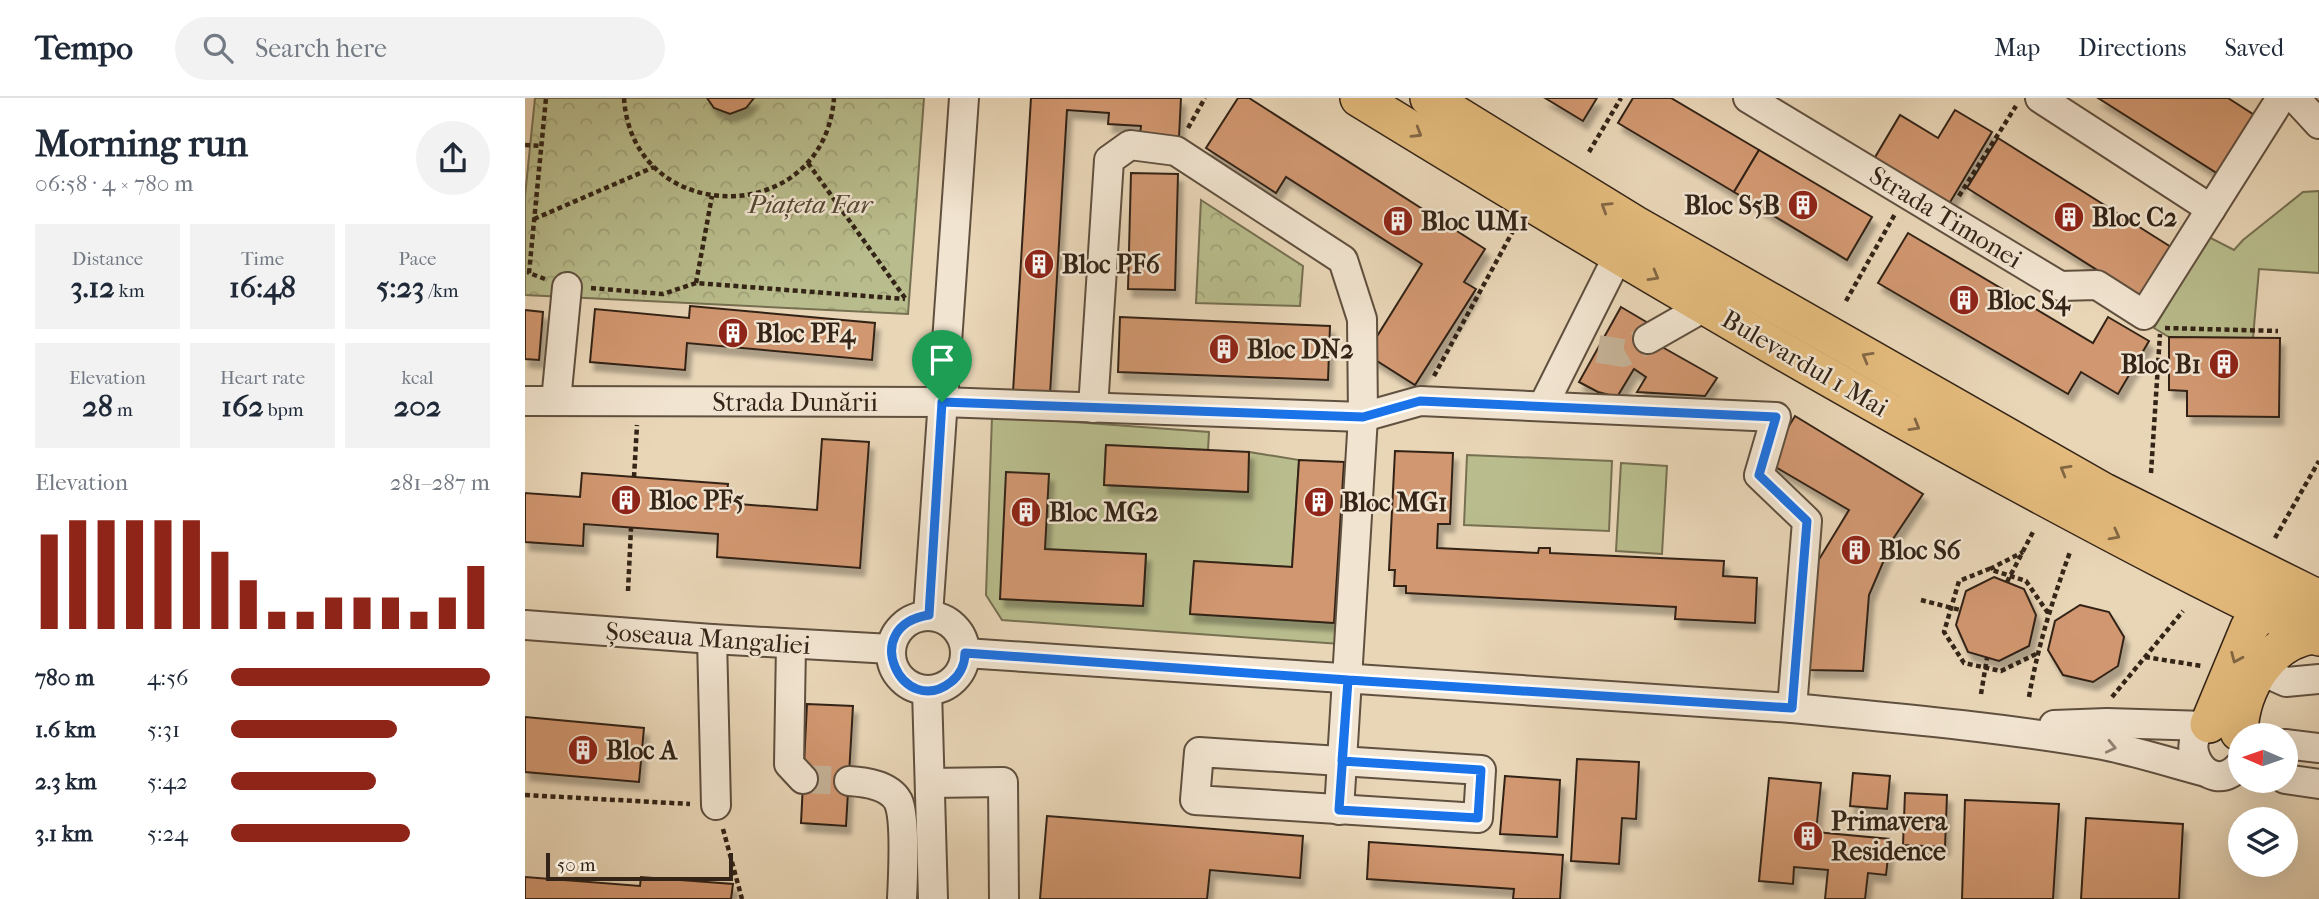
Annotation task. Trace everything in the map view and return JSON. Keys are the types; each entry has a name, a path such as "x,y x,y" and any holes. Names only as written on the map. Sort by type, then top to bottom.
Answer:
{"main road":[{"name":"Bulevardul 1 Mai","path":"1359,98 1618,256 1931,435 2202,581 2268,593"},
{"name":"Bulevardul 1 Mai","path":"1429,98 1634,224 2104,492 2268,593"},
{"path":"2268,593 2319,599"},
{"path":"2227,750 2245,698 2259,670 2291,640 2317,627 2268,593"},
{"path":"2227,750 2249,628 2268,593"}],"street":[{"path":"929,615 964,98"},
{"name":"Strada Timonei","path":"1748,98 2060,286 2097,285 2144,315 2281,98"},
{"path":"2040,98 2211,209"},
{"path":"2295,98 2319,124"},
{"path":"1093,408 1109,160 1130,145 1176,150 1343,260 1363,319 1363,417 1339,810"},
{"path":"1543,407 1587,344 1618,256"},
{"path":"556,401 567,286"},
{"path":"1648,339 1706,306"},
{"name":"Strada Dunării","path":"525,401 942,402 1363,417 1420,401 1776,417 1759,475 1807,521 1792,708"},
{"path":"929,615 941,617 951,623 960,633 965,653 962,669 955,679 945,686 927,690 910,686 901,678 894,668 891,649 897,632 905,623 916,617 929,615"},
{"name":"Șoseaua Mangaliei","path":"525,625 891,649"},
{"path":"712,639 716,805"},
{"path":"791,644 789,764 803,779"},
{"path":"965,653 1792,708 1996,728 2106,746 2227,750"},
{"path":"2259,670 2286,682 2319,679"},
{"path":"927,690 933,899"},
{"path":"1996,728 2107,723 2227,750"},
{"path":"2298,746 2319,748"},
{"path":"1199,752 1481,770 1478,818 1339,810 1195,800 1199,752"},
{"path":"849,781 889,791 899,802 902,824 902,899"},
{"path":"2298,781 2319,784"},
{"path":"930,783 1003,782 1004,899"}],"path":[{"path":"546,98 529,273 567,286 663,294 696,283 905,299 808,163"},
{"path":"624,98 625,112 635,142 654,167 681,186 712,197 747,196 780,185 808,163 824,140 833,114 834,98"},
{"path":"1176,150 1205,98"},
{"path":"1589,152 1621,98"},
{"path":"1946,218 2021,98"},
{"path":"525,145 541,146"},
{"path":"534,219 654,167"},
{"path":"1846,302 1906,194"},
{"path":"696,283 712,197"},
{"path":"1420,401 1513,231"},
{"path":"2151,473 2161,328 2278,331"},
{"path":"634,477 639,401"},
{"path":"2276,538 2319,461"},
{"path":"628,591 631,528"},
{"path":"2007,582 2033,532"},
{"path":"2024,552 1959,581 1944,632 1964,663 2001,671 2036,654"},
{"path":"2029,697 2036,654 2070,552"},
{"path":"1989,569 2026,581 2048,613"},
{"path":"1921,600 1960,610"},
{"path":"2110,700 2183,611"},
{"path":"2145,657 2210,667"},
{"path":"1981,694 1987,658"},
{"path":"525,795 716,805 742,899"}],"green space":[{"name":"Piațeta Far","path":"535,98 924,98 908,314 525,295 525,196"},
{"path":"2319,191 2319,273 2259,269 2253,338 2169,337 2154,328 2209,237 2234,250 2303,192"},
{"path":"1201,200 1303,266 1300,306 1196,303"},
{"path":"992,416 1209,432 1208,450 1106,445 1104,485 1247,492 1249,452 1299,460 1292,567 1194,561 1190,613 1333,623 1339,543 1350,545 1340,644 1002,620 986,595","holes":["1146,555 1143,606 1001,599"]},
{"path":"1467,455 1612,461 1609,531 1464,525"},
{"path":"1621,463 1667,466 1662,554 1616,551"}],"building":[{"path":"707,98 754,98 746,108 730,114 714,108"},
{"name":"Bloc PF6","path":"1031,98 1181,98 1179,137 1140,135 1141,126 1108,124 1109,113 1067,110 1050,394 1013,392"},
{"name":"Bloc UM1","path":"1238,98 1249,98 1485,249 1464,282 1476,289 1415,385 1366,354 1422,264 1286,177 1276,193 1206,148"},
{"path":"1545,98 1597,98 1583,121"},
{"path":"1633,98 1671,98 1759,150 1734,192 1618,123"},
{"path":"2098,98 2228,98 2259,118 2223,177"},
{"path":"1955,110 1992,132 1949,204 1874,159 1900,115 1938,138"},
{"name":"Bloc C2","path":"1998,138 2171,247 2140,297 1967,188"},
{"name":"Bloc S5B","path":"1759,150 1872,217 1847,260 1734,192"},
{"path":"1131,173 1178,174 1175,290 1128,289"},
{"name":"Bloc S4","path":"1908,233 2093,343 2108,317 2149,341 2118,394 2081,372 2068,394 1878,283"},
{"name":"Bloc PF4","path":"690,306 875,323 872,360 687,343 685,370 590,362 595,309 689,318"},
{"path":"1621,307 1655,327 1648,339 1717,378 1705,396 1637,392 1646,377 1634,369 1617,397 1598,392 1579,382"},
{"path":"525,310 543,312 539,360 525,359"},
{"name":"Bloc DN2","path":"1120,317 1330,326 1328,380 1118,372"},
{"name":"Bloc B1","path":"2169,337 2280,338 2279,417 2187,416 2187,391 2169,390"},
{"name":"Bloc S6","path":"1795,416 1923,494 1893,539 1869,595 1863,671 1808,670 1818,561 1849,510 1767,462"},
{"name":"Bloc PF5","path":"822,439 869,442 860,568 717,557 718,534 584,524 583,546 525,542 525,493 580,497 582,473 728,484 726,503 817,510"},
{"path":"1106,445 1249,452 1248,492 1104,485"},
{"path":"1395,451 1453,453 1450,524 1438,524 1437,548 1538,553 1539,548 1550,548 1550,553 1724,561 1723,576 1757,578 1755,623 1675,619 1676,607 1406,593 1406,586 1394,586 1395,570 1389,570"},
{"name":"Bloc MG1","path":"1299,460 1344,462 1334,623 1190,614 1194,561 1292,567"},
{"name":"Bloc MG2","path":"1006,472 1049,474 1045,549 1146,554 1143,606 1000,599"},
{"path":"1994,577 2024,589 2036,615 2029,646 1999,661 1968,652 1956,625 1966,591"},
{"path":"2080,605 2109,612 2124,637 2118,666 2093,682 2063,675 2048,650 2055,621"},
{"path":"807,704 853,706 846,826 801,823"},
{"name":"Bloc A","path":"525,717 644,728 639,782 525,772"},
{"path":"1577,759 1639,762 1636,819 1622,818 1619,864 1571,861"},
{"path":"1853,773 1890,776 1887,809 1850,806"},
{"path":"1505,776 1560,780 1557,837 1500,834"},
{"name":"Primavera Residence","path":"1769,778 1821,783 1816,832 1890,839 1886,875 1868,873 1865,899 1825,899 1828,870 1794,867 1793,884 1759,881"},
{"path":"1905,793 1947,795 1945,847 1903,845"},
{"path":"1965,800 2059,804 2053,899 1962,899"},
{"path":"1047,816 1303,836 1300,878 1210,870 1207,899 1040,899"},
{"path":"2086,818 2183,824 2179,899 2081,899"},
{"path":"1369,842 1563,855 1560,899 1513,899 1514,889 1367,879"},
{"path":"525,877 640,886 641,877 733,884 731,899 525,899"}],"tunnel":[{"path":"1598,349 1623,353 1648,339"},
{"path":"803,779 849,781"}],"place":[{"name":"Bloc S5B","path":"1803,205"},
{"name":"Bloc C2","path":"2069,217"},
{"name":"Bloc UM1","path":"1398,221"},
{"name":"Bloc PF6","path":"1039,264"},
{"name":"Bloc S4","path":"1964,300"},
{"name":"Bloc PF4","path":"733,333"},
{"name":"Bloc DN2","path":"1224,349"},
{"name":"Bloc B1","path":"2224,364"},
{"name":"Bloc PF5","path":"626,500"},
{"name":"Bloc MG1","path":"1319,502"},
{"name":"Bloc MG2","path":"1026,512"},
{"name":"Bloc S6","path":"1856,550"},
{"name":"Bloc A","path":"583,750"},
{"name":"Primavera Residence","path":"1808,836"}],"route":[{"path":"942,402 929,615 916,617 905,623 892,644 894,668 910,686 922,690 945,686 955,679 962,669 965,653 1348,680 1342,761 1481,770 1478,818 1339,810 1348,680 1792,708 1807,521 1759,475 1776,417 1420,401 1363,417 942,402"}]}
